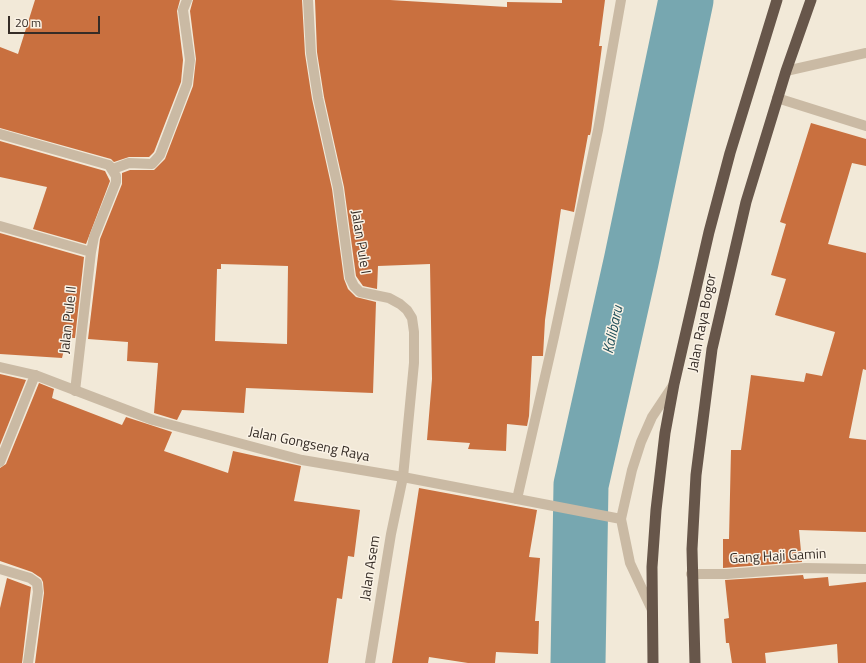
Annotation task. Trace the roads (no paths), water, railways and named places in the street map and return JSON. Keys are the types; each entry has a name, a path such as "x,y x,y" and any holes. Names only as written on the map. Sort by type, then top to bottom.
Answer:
{"highway":[{"name":"Jalan Raya Bogor","path":"653,663 652,610 657,502 665,433 674,384 709,232 730,153 777,0"},
{"name":"Jalan Raya Bogor","path":"695,663 692,574 696,475 712,349 746,202 777,98 811,0"}],"street":[{"path":"0,134 111,167 129,163 152,164 160,154 186,84 190,60 184,10 187,0"},
{"name":"Jalan Pule I","path":"308,0 311,53 318,98 338,188 350,278 354,286 360,292 389,298 407,310 412,318 414,332 414,363 402,477"},
{"path":"517,499 554,337 598,130 621,0"},
{"path":"786,71 866,53"},
{"path":"777,98 866,126"},
{"name":"Jalan Pule II","path":"75,391 91,252 94,237 116,182 116,176 111,167"},
{"path":"0,226 91,252"},
{"name":"Jalan Gongseng Raya","path":"0,367 36,375 153,420 230,442 302,460 402,477 621,519"},
{"path":"0,462 36,375"},
{"path":"652,610 630,563 621,519 632,470 641,442 652,418 674,384"},
{"name":"Jalan Asem","path":"370,663 402,477"},
{"name":"Gang Haji Gamin","path":"692,574 727,574 805,568 866,569"},
{"path":"0,569 30,578 37,583 38,592 28,663"}],"waterway":[{"name":"Kalibaru","path":"578,663 581,485 631,262 686,0"}]}
